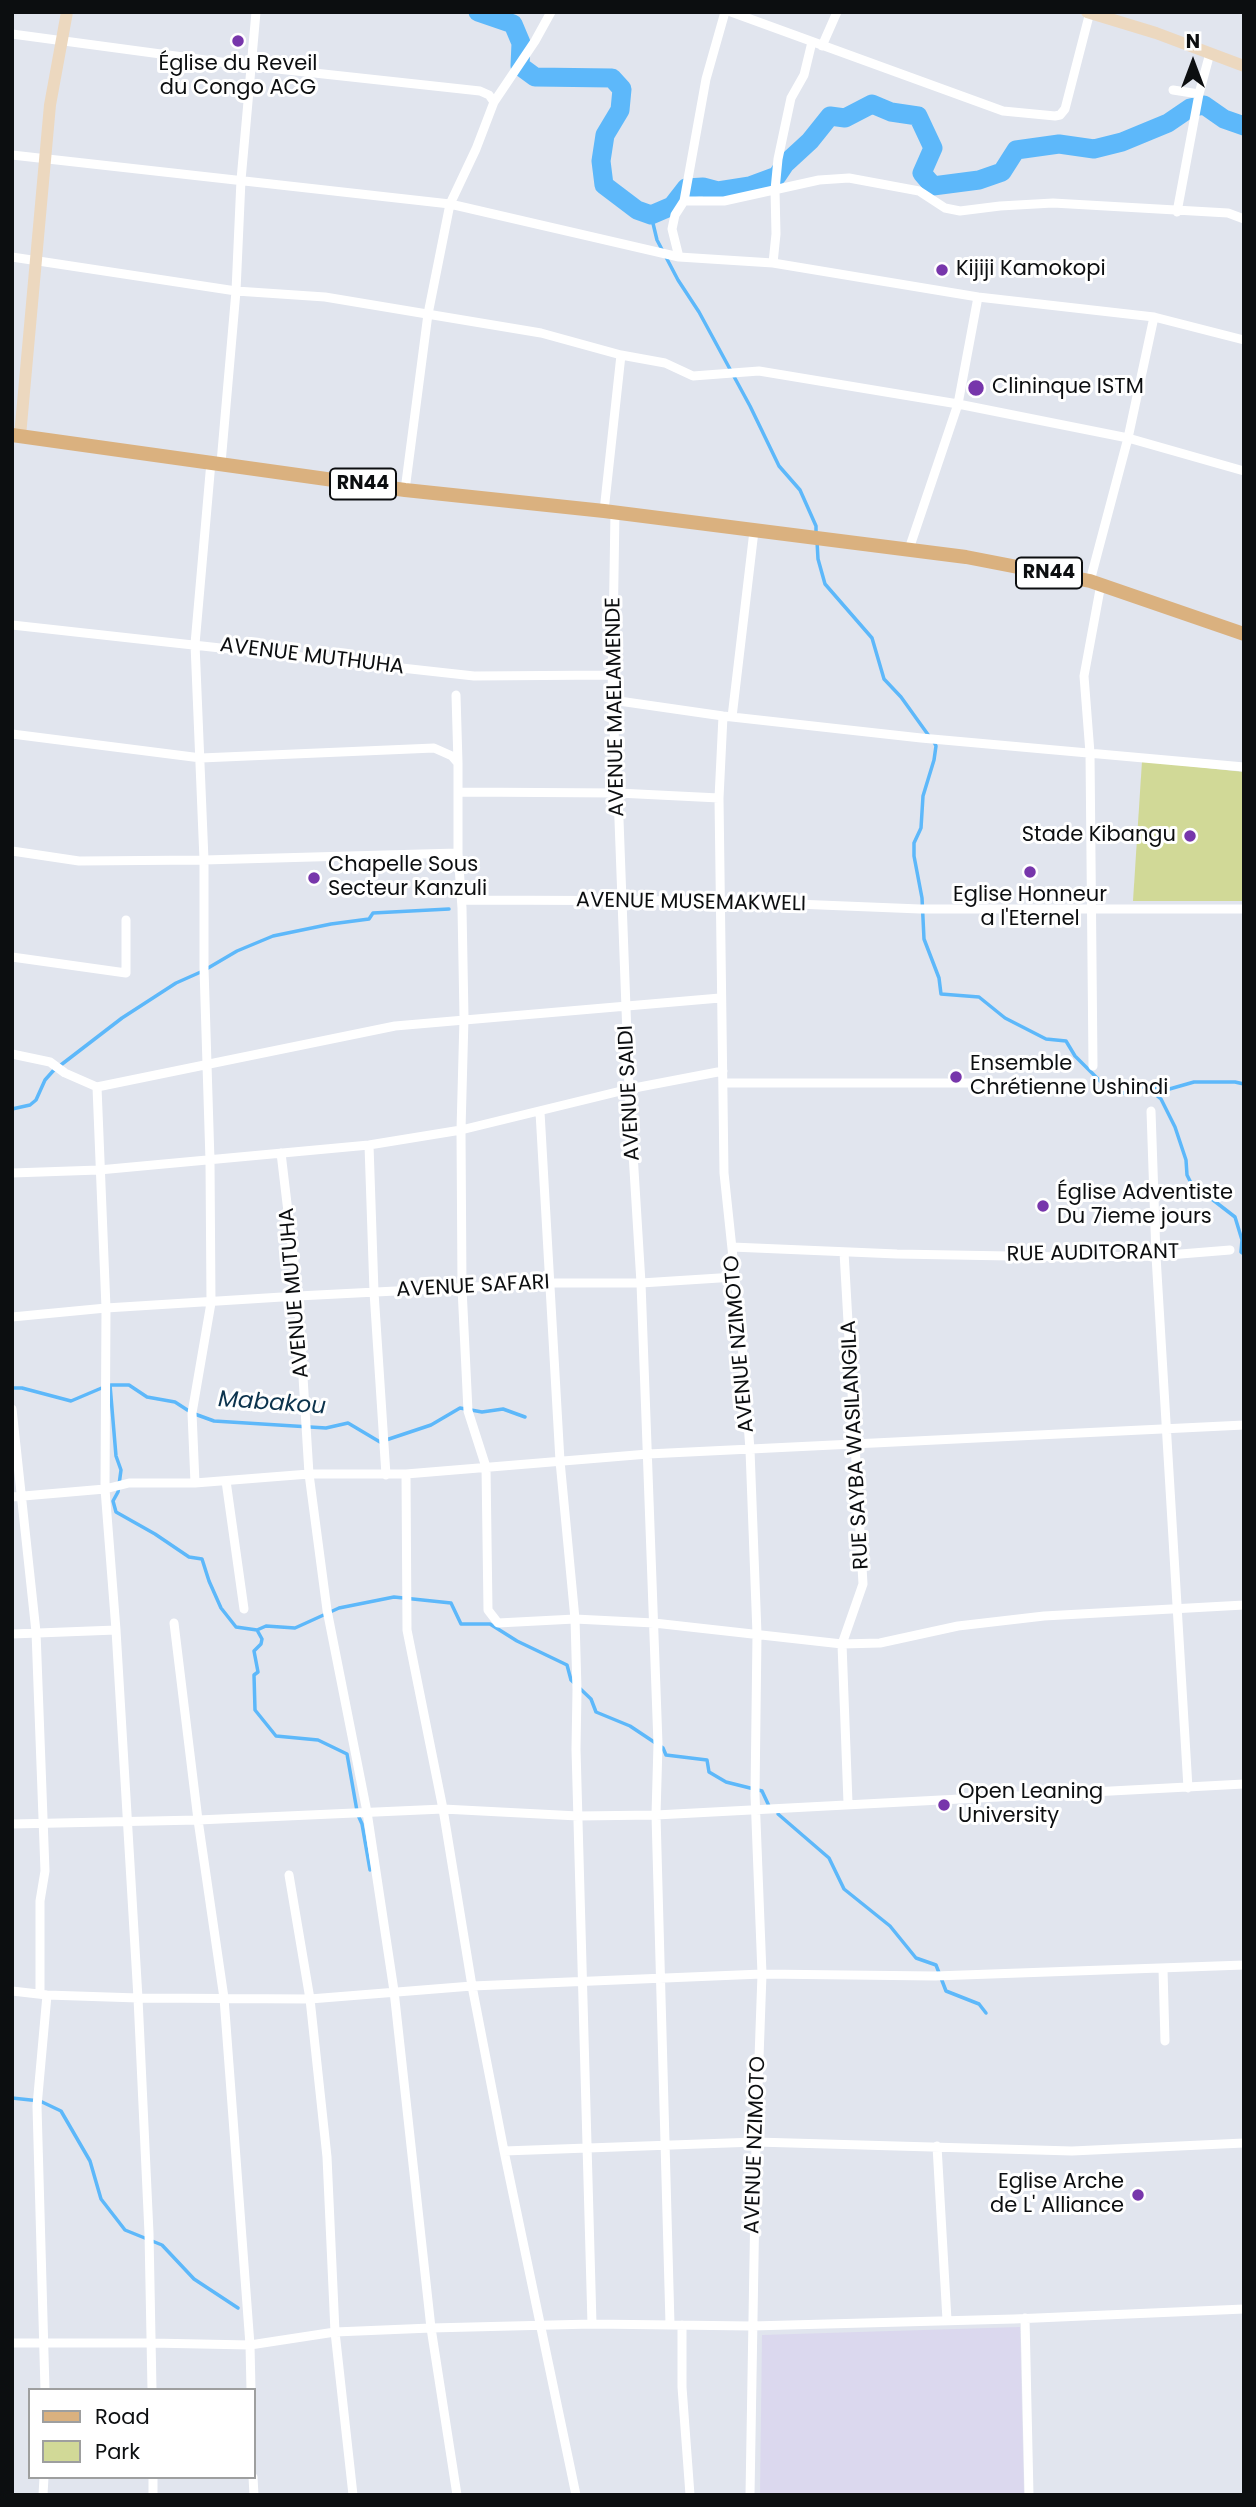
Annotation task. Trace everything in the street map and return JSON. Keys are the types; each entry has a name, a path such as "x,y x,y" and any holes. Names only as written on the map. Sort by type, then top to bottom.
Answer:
{"main road":[{"name":"RN44","path":"16,436 405,490 610,511 966,557 1096,582 1244,634"}],"street":[{"path":"16,436 36,261 44,160 61,41 68,12"},
{"path":"195,1483 192,1413 211,1303 204,860 195,643 236,291 241,180 256,12"},
{"path":"405,490 428,314 450,204 494,102 551,12"},
{"path":"680,257 672,229 675,215 684,201 706,79 728,12 1003,111 1060,115 1065,109 1089,13 1156,33 1244,66"},
{"path":"822,46 837,12"},
{"path":"12,34 250,66 480,91 489,95 494,102"},
{"path":"773,263 776,234 775,190 780,150 791,98 804,75 811,42"},
{"path":"1177,212 1198,97 1210,54"},
{"path":"1173,90 1198,97"},
{"path":"12,155 450,204 680,257 773,263 978,297 1154,317 1244,340"},
{"path":"684,201 724,201 819,180 849,178 919,191 945,208 960,211 1053,203 1228,213 1244,219"},
{"path":"12,257 236,291 325,297 541,333 621,355 665,363 693,376 759,371 958,404 1128,438 1244,471"},
{"path":"909,549 958,404 978,297"},
{"path":"1093,1066 1090,753 1084,676 1096,582 1154,317"},
{"name":"AVENUE MAELAMENDE","path":"621,355 610,511 612,700 621,902"},
{"name":"AVENUE NZIMOTO","path":"750,2495 761,1974 755,1790 757,1634 750,1450 724,1173 719,798 754,531"},
{"name":"AVENUE MUTHUHA","path":"12,625 195,643 474,676 612,676"},
{"path":"456,695 464,1018 461,1130 462,1288 468,1409 485,1468 488,1610 498,1623 575,1619 654,1623 842,1644 880,1643 958,1626 1044,1616 1244,1605"},
{"path":"612,700 728,717 937,740 1244,767"},
{"path":"12,734 201,758 434,748 452,756 458,763"},
{"path":"459,792 618,793 719,798"},
{"path":"12,850 79,861 458,853"},
{"name":"AVENUE MUSEMAKWELI","path":"462,900 721,901 923,908 1244,909"},
{"name":"AVENUE SAIDI","path":"621,902 641,1283 659,1744 656,1815 670,2325"},
{"path":"12,957 126,973 126,920"},
{"path":"12,1054 50,1062 65,1073 97,1087 395,1026 720,998"},
{"path":"12,1173 99,1170 369,1145 461,1130 629,1088 723,1071"},
{"path":"723,1083 1083,1083"},
{"path":"97,1087 107,1308 105,1489 138,1998 149,2238 152,2388"},
{"path":"1151,1111 1156,1256 1188,1788"},
{"path":"540,1112 552,1283 560,1461 575,1619 576,1749 592,2324"},
{"path":"369,1145 374,1292 386,1475"},
{"name":"AVENUE MUTUHA","path":"281,1153 298,1296 309,1474 327,1614 367,1812 394,1991 431,2328 457,2495"},
{"path":"732,1247 844,1252"},
{"name":"RUE AUDITORANT","path":"844,1252 1156,1256 1230,1250"},
{"name":"RUE SAYBA WASILANGILA","path":"844,1252 863,1584 842,1644 848,1803"},
{"name":"AVENUE SAFARI","path":"12,1317 298,1296 552,1283 641,1283 735,1278"},
{"path":"12,1409 17,1496 36,1632 44,1824 45,1871 40,1901 44,1994 38,2101 45,2388"},
{"path":"17,1496 105,1489 116,1484 129,1483 195,1483 309,1474 406,1474 648,1454 1244,1425"},
{"path":"406,1474 407,1630 443,1809 472,1986 504,2151 576,2495"},
{"path":"226,1481 244,1609"},
{"path":"174,1623 198,1820 224,1998 251,2388"},
{"path":"12,1634 116,1630"},
{"path":"12,1824 198,1820 443,1809 578,1815 656,1815 1244,1784"},
{"path":"289,1875 310,1999 327,2157 335,2332 352,2495"},
{"path":"12,1991 138,1998 310,1999 472,1986 761,1974 939,1976 1244,1965"},
{"path":"1163,1969 1165,2041"},
{"path":"504,2151 756,2143 1072,2151 1244,2143"},
{"path":"937,2146 947,2320"},
{"path":"12,2343 250,2345 335,2332 431,2328 592,2324 752,2326 1244,2309"},
{"path":"1026,2318 1030,2495"},
{"path":"682,2325 682,2387 690,2495"}],"shaded area":[{"path":"1020,2327 1024,2495 760,2495 762,2335"}],"green space":[{"name":"Stade Kibangu","path":"1142,761 1244,772 1244,901 1133,901"}],"waterway":[{"path":"478,12 513,24 521,43 520,66 535,77 612,78 622,89 620,110 605,135 601,161 604,185 637,210 651,215 672,206 686,188 703,187 718,191 750,186 777,176 830,116 845,118 872,104 891,112 918,116 933,148 922,173 933,186 979,180 1002,172 1016,150 1059,144 1094,149 1122,142 1168,123 1190,108 1204,105 1224,119 1244,126"},
{"path":"651,215 657,240 750,406 779,466 800,490 816,526 816,534"},
{"path":"817,541 818,559 825,584 872,638 884,679 901,697 929,736"},
{"path":"934,742 934,760 923,796 921,828 914,843 914,856 922,898 924,939 939,978 941,994 979,997 1005,1018 1046,1039 1066,1041 1075,1056 1104,1085 1120,1094 1146,1086 1166,1090 1194,1082 1244,1084"},
{"path":"12,1109 30,1105 36,1100 45,1080 53,1071 122,1018 176,983 237,951 273,936 369,919 373,913 449,909"},
{"path":"1146,1087 1161,1099 1175,1127 1191,1183 1235,1217 1242,1240 1241,1252 1244,1254"},
{"path":"110,1385 116,1456 121,1470 118,1492 113,1501 116,1512 189,1557 202,1559 221,1608 236,1627 257,1630 266,1626 295,1628 339,1608 394,1597 451,1603 461,1624 490,1624 517,1641 567,1665 571,1680 591,1699 596,1712 630,1726 663,1748 666,1755 707,1760 709,1772 726,1782 762,1791 769,1806"},
{"name":"Mabakou","path":"111,1385 129,1385 147,1397 175,1402 192,1413 214,1421 326,1428 348,1423 380,1442 431,1425 460,1408 482,1412 503,1409 525,1417"},
{"name":"Mabakou","path":"12,1388 22,1388 71,1401 104,1387"},
{"path":"257,1630 262,1639 254,1651 258,1672 254,1675 255,1710 276,1736 318,1740 347,1754 357,1811"},
{"path":"778,1814 829,1858 844,1889 890,1926 916,1958 936,1965 946,1991 979,2004 986,2013"},
{"path":"358,1815 370,1870"},
{"path":"12,2098 40,2101 61,2111 90,2161 101,2199 125,2230 162,2245 194,2279 238,2308"}],"place":[{"name":"Église du Reveil du Congo ACG","path":"238,41"},
{"name":"Kijiji Kamokopi","path":"942,270"},
{"name":"Clininque ISTM","path":"976,388"},
{"name":"Stade Kibangu","path":"1190,836"},
{"name":"Eglise Honneur a l'Eternel","path":"1030,872"},
{"name":"Chapelle Sous Secteur Kanzuli","path":"314,878"},
{"name":"Ensemble Chrétienne Ushindi","path":"956,1077"},
{"name":"Église Adventiste Du 7ieme jours","path":"1043,1206"},
{"name":"Open Leaning University","path":"944,1805"},
{"name":"Eglise Arche de L' Alliance","path":"1138,2195"}]}
